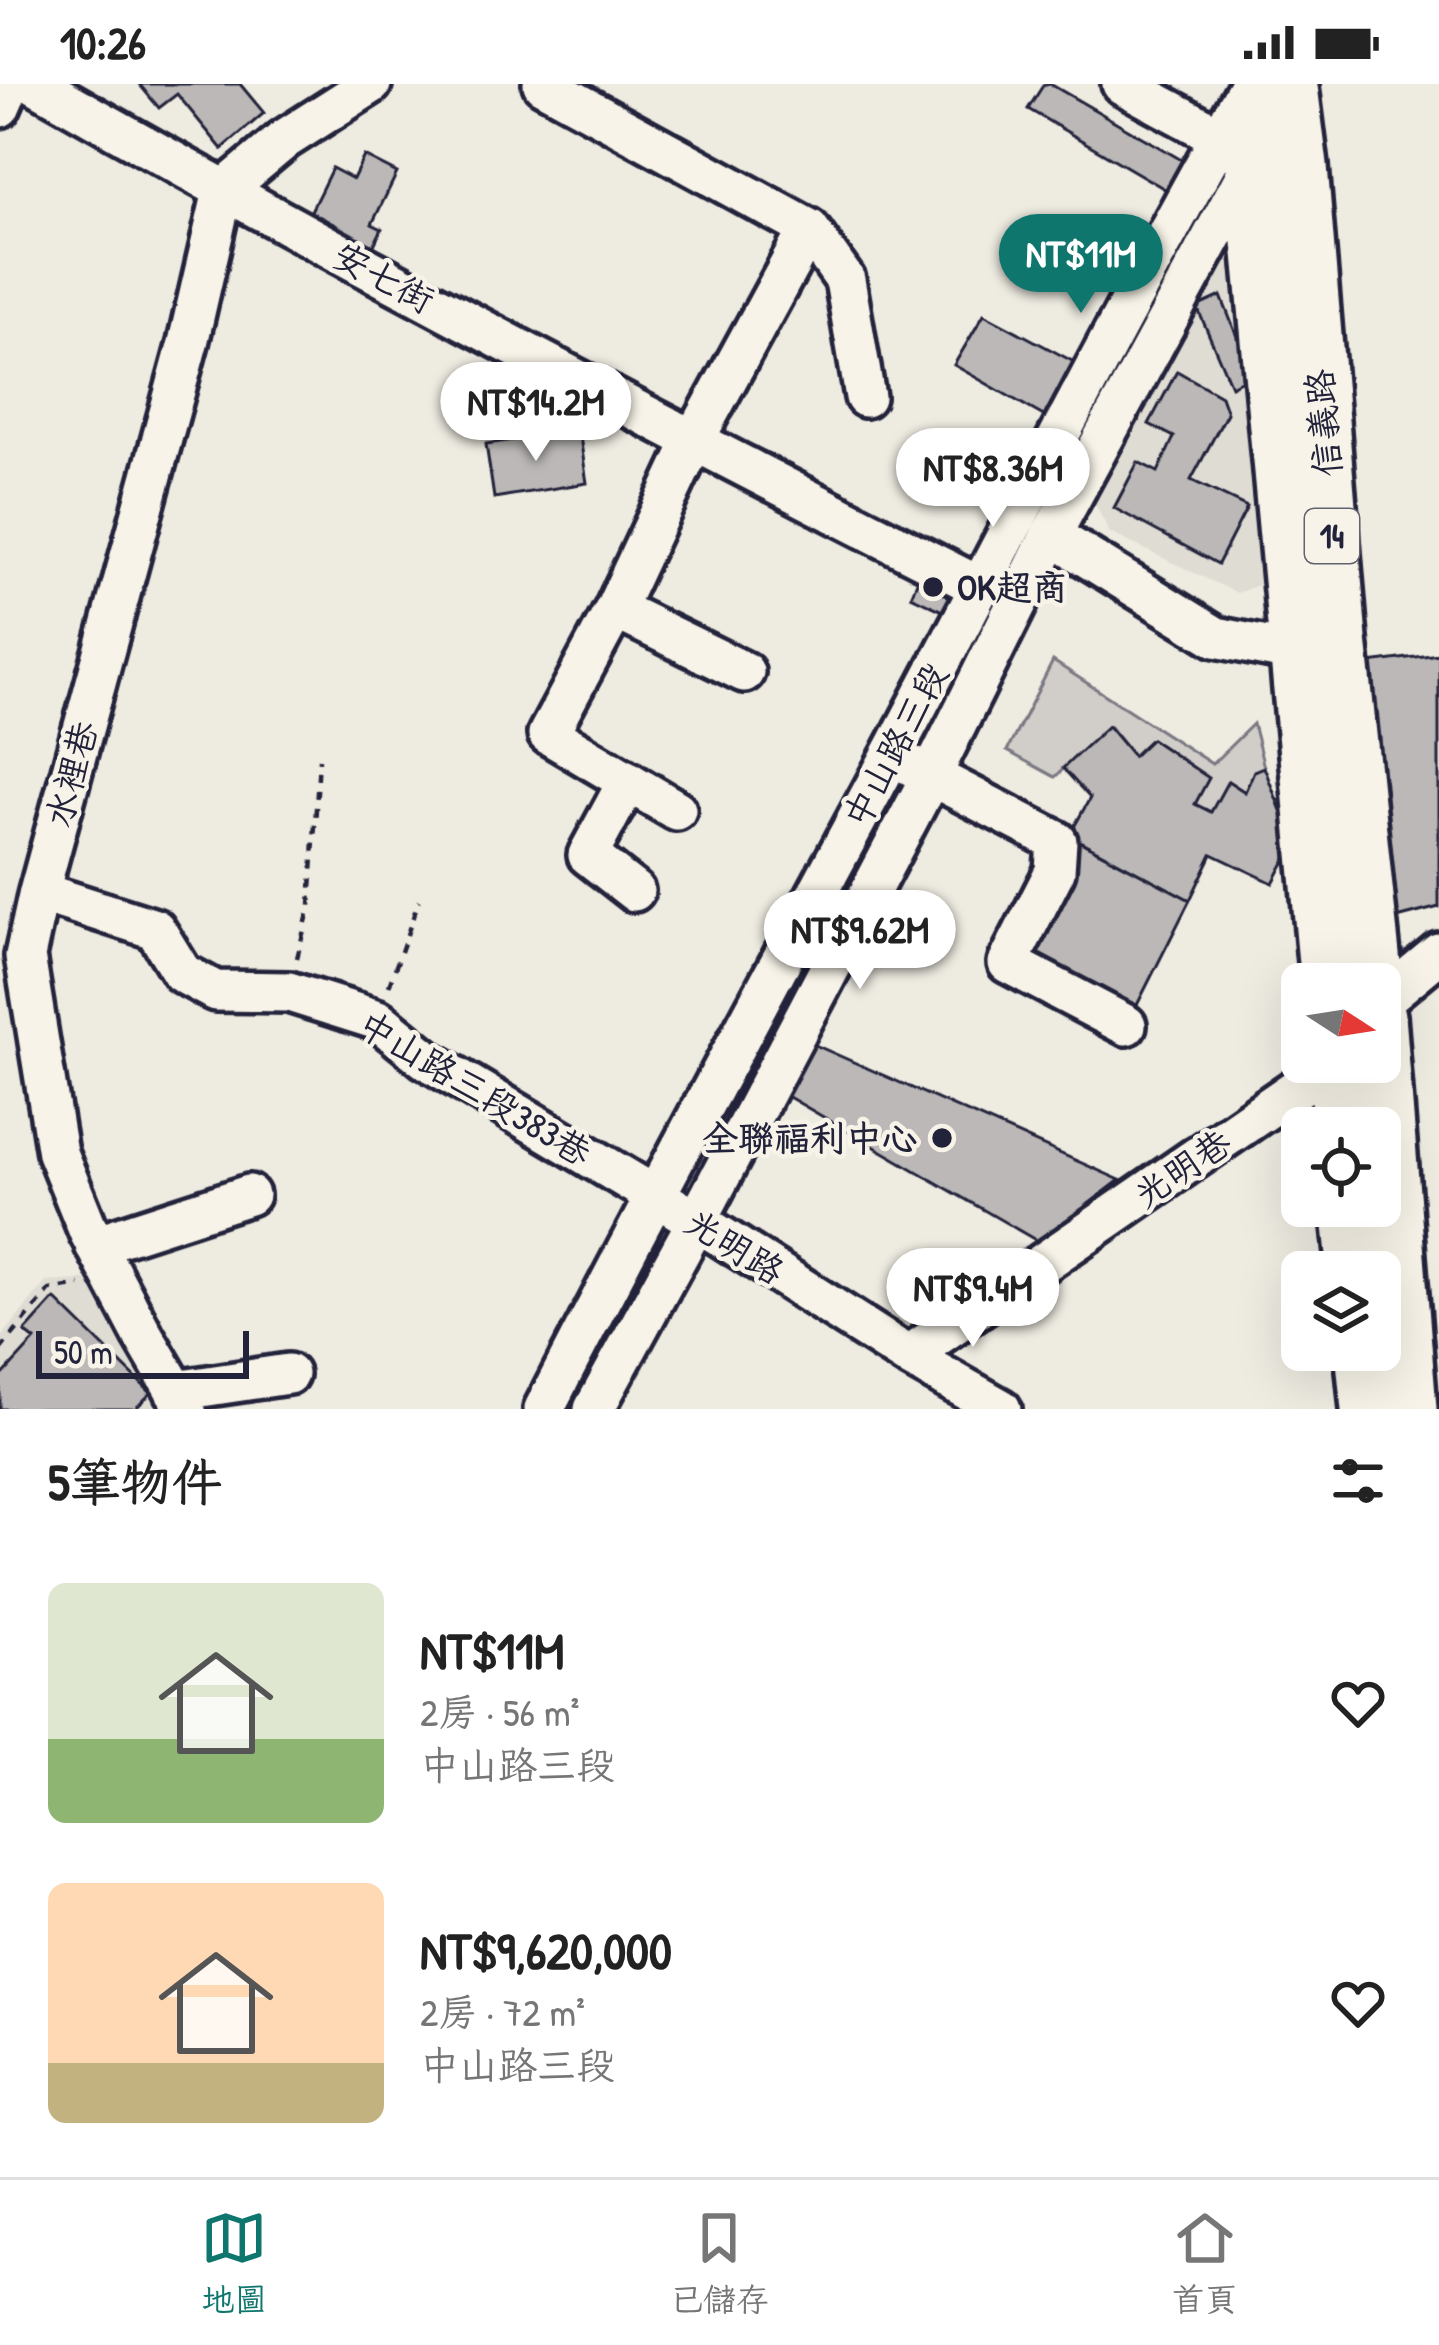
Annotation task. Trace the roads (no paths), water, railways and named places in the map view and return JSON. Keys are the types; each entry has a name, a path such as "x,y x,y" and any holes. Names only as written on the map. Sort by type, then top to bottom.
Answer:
{"main road":[{"name":"信義路","path":"1275,85 1236,151 1373,963"},
{"name":"信義路","path":"1275,85 1302,166 1326,963"},
{"path":"1385,1083 1412,1409"},
{"path":"1363,1371 1367,1409"}],"street":[{"path":"0,106 10,84"},
{"name":"安七街","path":"36,84 223,190 694,442 979,586"},
{"path":"223,190 286,139 371,84"},
{"path":"543,84 809,229 844,280 865,397"},
{"path":"1122,84 1236,151"},
{"name":"中山路三段","path":"594,1409 931,776 1236,151"},
{"name":"中山路三段","path":"544,1409 979,586 1236,151"},
{"name":"水裡巷","path":"181,1400 95,1245 57,1153 25,956 188,343 223,190"},
{"path":"676,810 548,734 615,609 694,442 809,229"},
{"path":"979,586 1051,535 1216,637 1319,646"},
{"path":"615,609 744,672"},
{"path":"891,755 1057,841 1055,871 1008,963 1126,1025"},
{"path":"628,781 588,855 634,891"},
{"name":"中山路三段383巷","path":"39,892 155,929 182,974 215,991 289,992 378,1020 426,1059 653,1197"},
{"path":"1401,985 1439,952"},
{"name":"光明巷","path":"908,1355 1305,1083"},
{"path":"95,1245 249,1196"},
{"name":"光明路","path":"653,1197 1001,1409"},
{"path":"181,1400 288,1374"}],"place":[{"name":"OK超商","path":"933,587"},
{"name":"全聯福利中心","path":"942,1138"}]}
